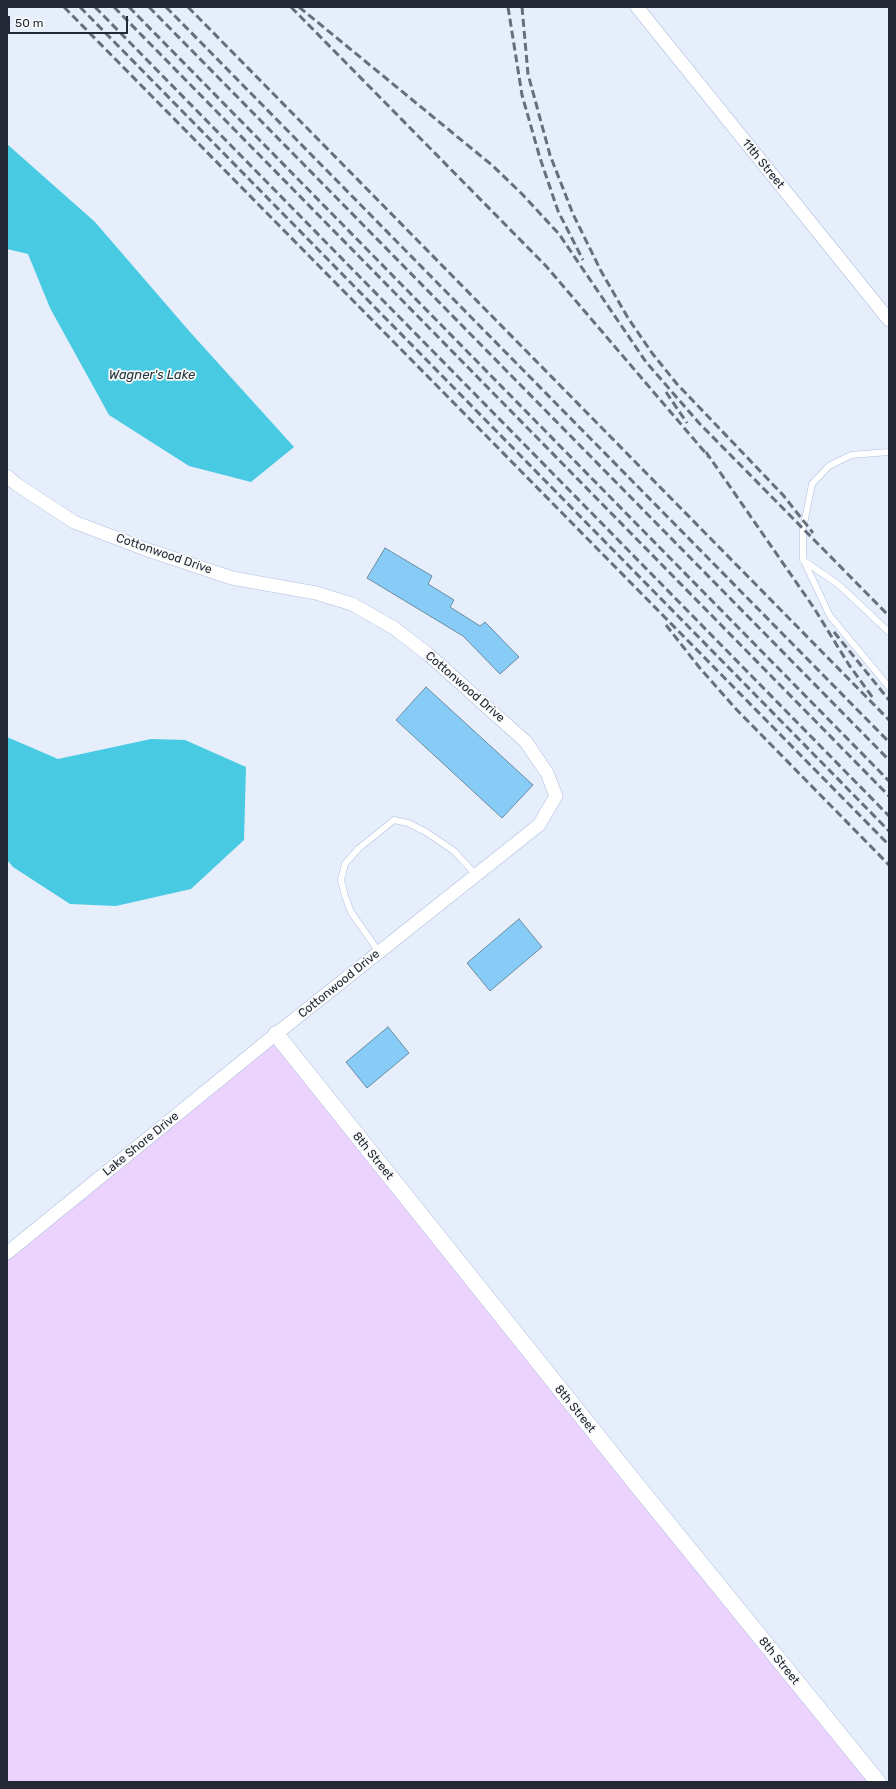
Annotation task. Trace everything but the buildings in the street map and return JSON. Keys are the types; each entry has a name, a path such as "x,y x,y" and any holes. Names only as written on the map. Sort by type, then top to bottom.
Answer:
{"street":[{"name":"11th Street","path":"637,7 889,320"},
{"name":"Cottonwood Drive","path":"7,476 16,484 74,522 145,549 232,578 316,593 352,604 394,628 429,655 526,742 547,772 556,796 539,825 276,1034"},
{"name":"Lake Shore Drive","path":"7,1253 276,1034"},
{"name":"8th Street","path":"276,1034 636,1485 878,1782"}],"lane":[{"path":"889,452 851,454 829,466 812,484 803,529 803,560 830,616 889,686"},
{"path":"803,560 839,585 889,632"},
{"path":"379,952 351,912 341,880 345,864 358,849 394,820 408,823 426,832 454,851 476,875"}],"shaded area":[{"path":"276,1034 878,1782 7,1782 7,1253"}],"water":[{"name":"Wagner's Lake","path":"7,144 95,222 190,332 294,447 251,482 189,466 109,415 50,308 28,254 7,249"},
{"path":"7,737 58,759 151,739 185,740 246,767 244,840 191,889 116,906 70,904 13,867 7,860"}],"railway":[{"path":"64,7 889,845"},
{"path":"80,7 889,831"},
{"path":"95,7 889,816"},
{"path":"114,7 889,796"},
{"path":"129,7 889,781"},
{"path":"149,7 889,760"},
{"path":"166,7 889,742"},
{"path":"188,7 889,720"},
{"path":"291,7 546,266 709,457"},
{"path":"299,7 493,166 522,194 559,234 646,362 699,423 889,616"},
{"path":"508,7 522,95 540,158 558,211 583,260"},
{"path":"522,7 528,74 550,155 573,214 601,271 628,318 652,353 677,384 783,495 813,533"},
{"path":"666,392 687,423"},
{"path":"706,452 814,608 849,665 873,698"},
{"path":"666,625 699,667 736,709 889,865"},
{"path":"834,632 889,700"}]}
